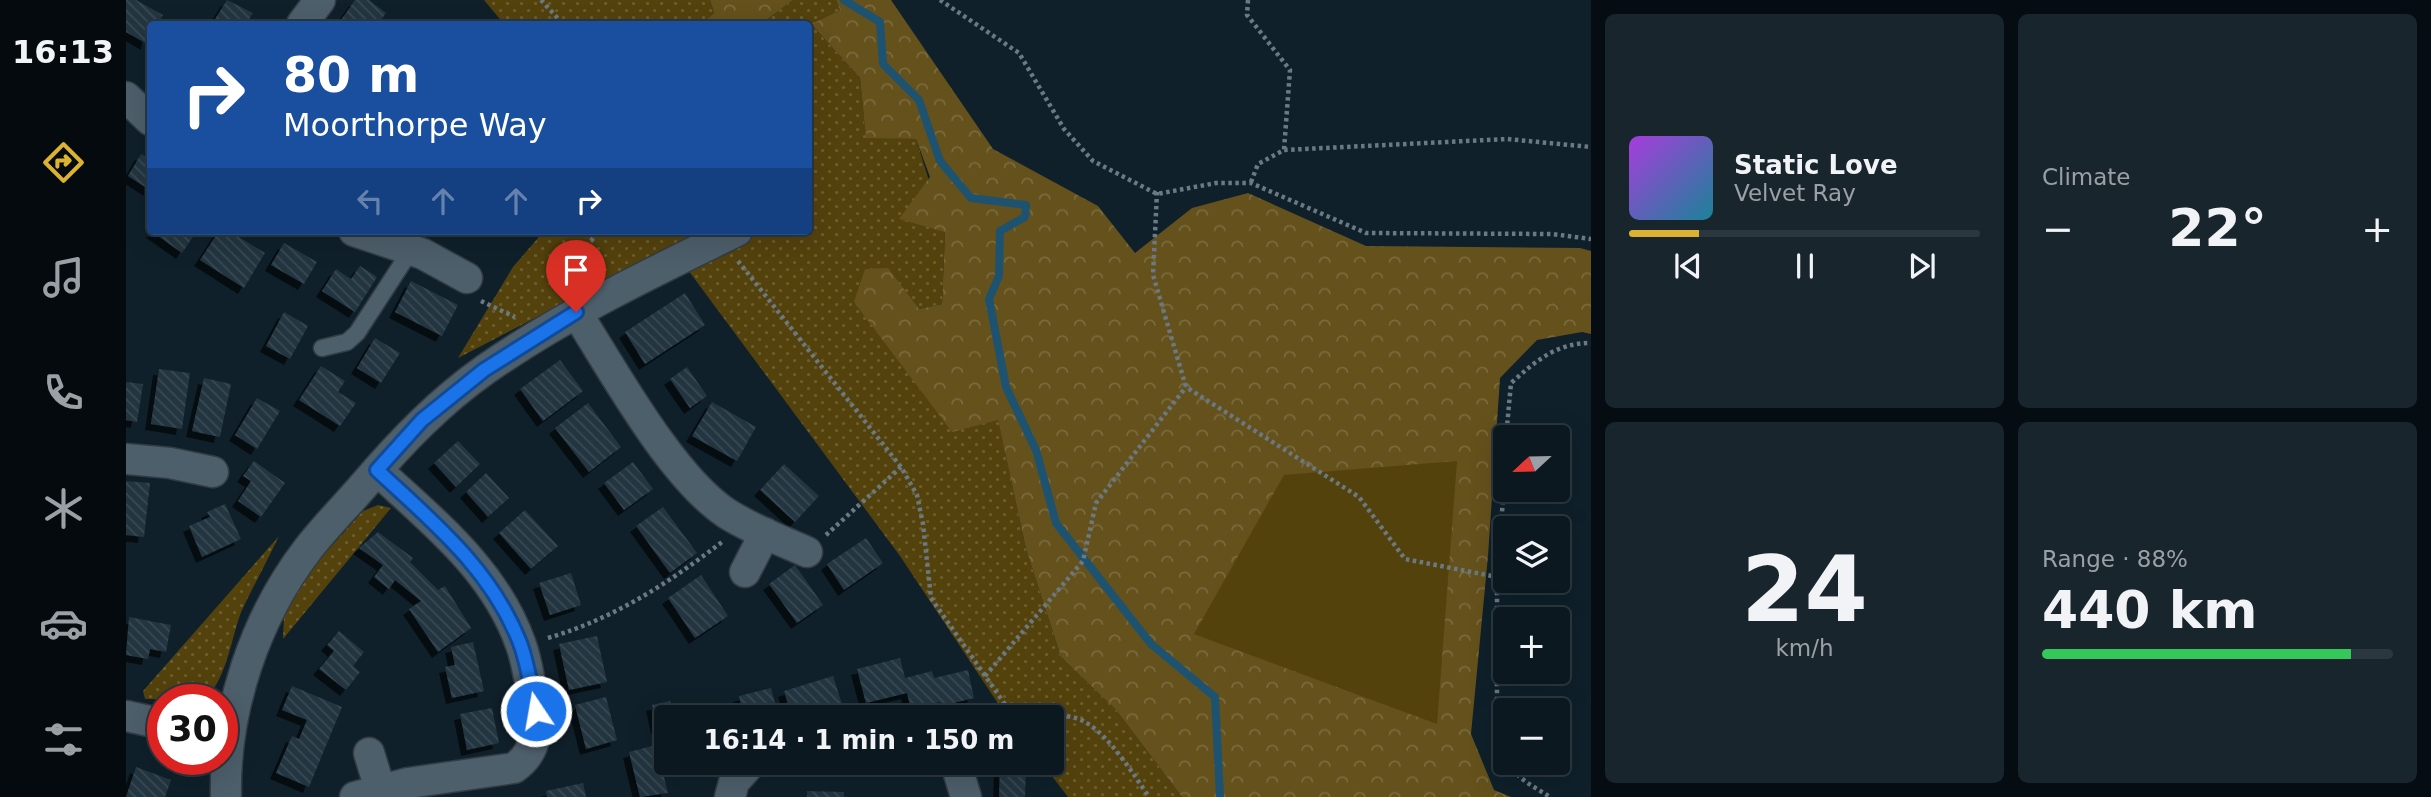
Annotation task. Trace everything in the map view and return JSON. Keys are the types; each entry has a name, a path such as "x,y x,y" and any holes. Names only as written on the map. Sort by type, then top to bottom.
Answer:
{"street":[{"path":"304,21 320,0"},
{"path":"126,97 147,117"},
{"path":"373,235 422,245 467,278"},
{"path":"238,694 257,639 279,593 308,550 422,420 484,370 544,331 568,302 729,235"},
{"path":"568,302 635,405 688,478 709,499 755,529 807,552"},
{"path":"126,459 170,463 213,472"},
{"path":"369,753 367,793 514,768 526,760 535,741 536,711 522,646 505,608 479,568 377,470"},
{"path":"746,572 755,529"},
{"path":"126,716 147,721"},
{"path":"226,775 226,797"},
{"path":"730,797 734,782 740,775"},
{"path":"959,775 966,797"}],"lane":[{"path":"322,348 347,342 357,333 422,245"}],"path":[{"path":"541,0 560,21"},
{"path":"940,0 1019,53 1064,129 1093,162 1157,193 1216,183 1251,183 1366,233 1540,233 1591,239"},
{"path":"1248,0 1247,15 1290,70 1284,150"},
{"path":"555,15 555,21"},
{"path":"1251,183 1258,164 1284,150 1507,139 1591,147"},
{"path":"1157,193 1153,275 1186,387 1359,497 1405,559 1493,576"},
{"path":"568,302 576,260 596,235"},
{"path":"729,235 901,467 917,495 931,598 1005,705"},
{"path":"467,278 466,293 544,331"},
{"path":"1507,425 1511,383 1545,354 1573,343 1591,343"},
{"path":"985,676 1083,561 1096,503 1186,387"},
{"path":"807,552 901,467"},
{"path":"522,646 592,625 663,587 755,529"},
{"path":"1497,593 1497,726 1504,764 1525,782 1550,797"},
{"path":"1064,717 1085,722 1114,749 1149,797"}],"shaded area":[{"path":"484,0 710,0 714,13 705,21 502,21"},
{"path":"793,0 836,0 840,10 812,24 812,21 765,21"},
{"path":"812,25 860,78 866,137 916,139 945,232 942,304 919,309 998,419 1026,549 1061,657 1116,710 1182,797 1068,797 1051,775 1064,775 1064,705 999,705 900,556 671,247 458,358 513,267 541,235 812,235"},
{"path":"1457,461 1437,724 1194,634 1284,475"},
{"path":"378,505 391,508 283,639 284,616 294,595 319,560 363,511"},
{"path":"279,536 242,610 216,684 149,684"},
{"path":"147,686 147,699 145,699 143,691"}],"green space":[{"path":"710,0 793,0 765,21 705,21 714,13"},
{"path":"836,0 891,0 993,149 1098,206 1135,253 1192,208 1248,193 1366,246 1580,248 1591,251 1591,334 1582,332 1537,340 1500,378 1497,425 1493,425 1493,482 1488,556 1471,734 1494,790 1511,797 1182,797 1116,710 1061,657 1026,549 998,420 952,432 854,302 865,269 888,268 919,309 942,304 945,232 899,219 930,177 916,139 866,138 860,78 812,24 840,10"}],"building":[{"path":"126,0 136,0 163,15 160,21 147,21 147,44 126,32"},
{"path":"227,0 253,13 248,21 214,21"},
{"path":"355,0 369,0 386,13 380,21 341,20"},
{"path":"141,154 147,157 147,188 128,176"},
{"path":"157,235 194,235 182,253"},
{"path":"216,235 236,235 265,253 244,288 200,260"},
{"path":"284,243 317,262 304,284 271,265"},
{"path":"360,266 377,277 355,312 322,291 336,269 351,279"},
{"path":"411,281 458,305 442,336 395,312"},
{"path":"685,293 705,325 645,364 625,332"},
{"path":"284,312 308,326 290,359 266,346"},
{"path":"375,338 400,353 381,383 357,368"},
{"path":"560,360 583,391 543,421 520,389"},
{"path":"321,366 345,381 338,392 356,403 340,426 299,400"},
{"path":"687,367 707,396 690,408 670,379"},
{"path":"159,369 190,373 182,429 151,424"},
{"path":"204,378 231,384 220,437 192,431"},
{"path":"126,382 143,384 137,422 126,420"},
{"path":"257,398 280,411 257,449 235,435"},
{"path":"712,402 756,427 737,461 692,436"},
{"path":"588,403 621,447 589,472 555,428"},
{"path":"458,441 480,464 456,487 434,463"},
{"path":"254,461 285,483 261,517 238,501 251,481 243,476"},
{"path":"633,462 653,489 624,510 604,483"},
{"path":"784,464 819,496 795,522 760,490"},
{"path":"486,473 509,498 488,517 466,492"},
{"path":"126,481 150,483 144,537 126,535"},
{"path":"225,504 241,539 202,557 189,526 210,517 207,512"},
{"path":"663,507 697,553 670,573 636,526"},
{"path":"525,510 558,546 531,569 499,533"},
{"path":"378,532 413,558 410,562 438,590 445,586 471,628 438,652 409,609 421,601 395,580 389,589 374,577 383,565 359,548"},
{"path":"866,538 883,563 844,590 827,564"},
{"path":"795,565 823,605 797,623 769,584"},
{"path":"571,573 581,605 550,615 539,583"},
{"path":"701,575 728,616 695,638 668,598"},
{"path":"129,617 171,625 166,652 150,649 148,659 126,655"},
{"path":"339,631 364,652 353,666 360,672 346,690 319,669 334,651 327,645"},
{"path":"597,636 607,682 569,690 559,644"},
{"path":"473,642 484,691 452,698 445,667 455,665 451,647"},
{"path":"900,658 905,678 932,671 934,678 968,670 974,698 945,705 941,705 940,702 910,705 907,693 866,703 857,669"},
{"path":"833,676 842,704 788,705 784,691"},
{"path":"292,686 342,707 309,787 276,773 292,736 299,739 307,720 282,710"},
{"path":"771,688 776,705 741,705 739,696"},
{"path":"606,697 617,740 586,749 575,705"},
{"path":"670,701 671,705 654,705 654,714 652,705"},
{"path":"492,708 499,743 467,750 460,714"},
{"path":"654,746 654,775 664,775 668,793 640,797 629,752"},
{"path":"136,767 147,771 147,775 158,775 171,780 165,797 126,797"},
{"path":"1000,775 1026,775 1025,797 999,797"},
{"path":"583,783 586,797 547,797 546,791"},
{"path":"807,791 844,792 844,797 807,797"}],"waterway":[{"path":"844,0 880,22 883,64 919,100 940,161 971,198 1026,205 1025,217 1000,231 999,276 989,299 1006,387 1036,450 1056,523 1151,644 1215,697 1220,797"}],"route":[{"path":"536,711 522,646 492,586 479,568 445,533 377,470 422,420 484,370 576,312"}]}
